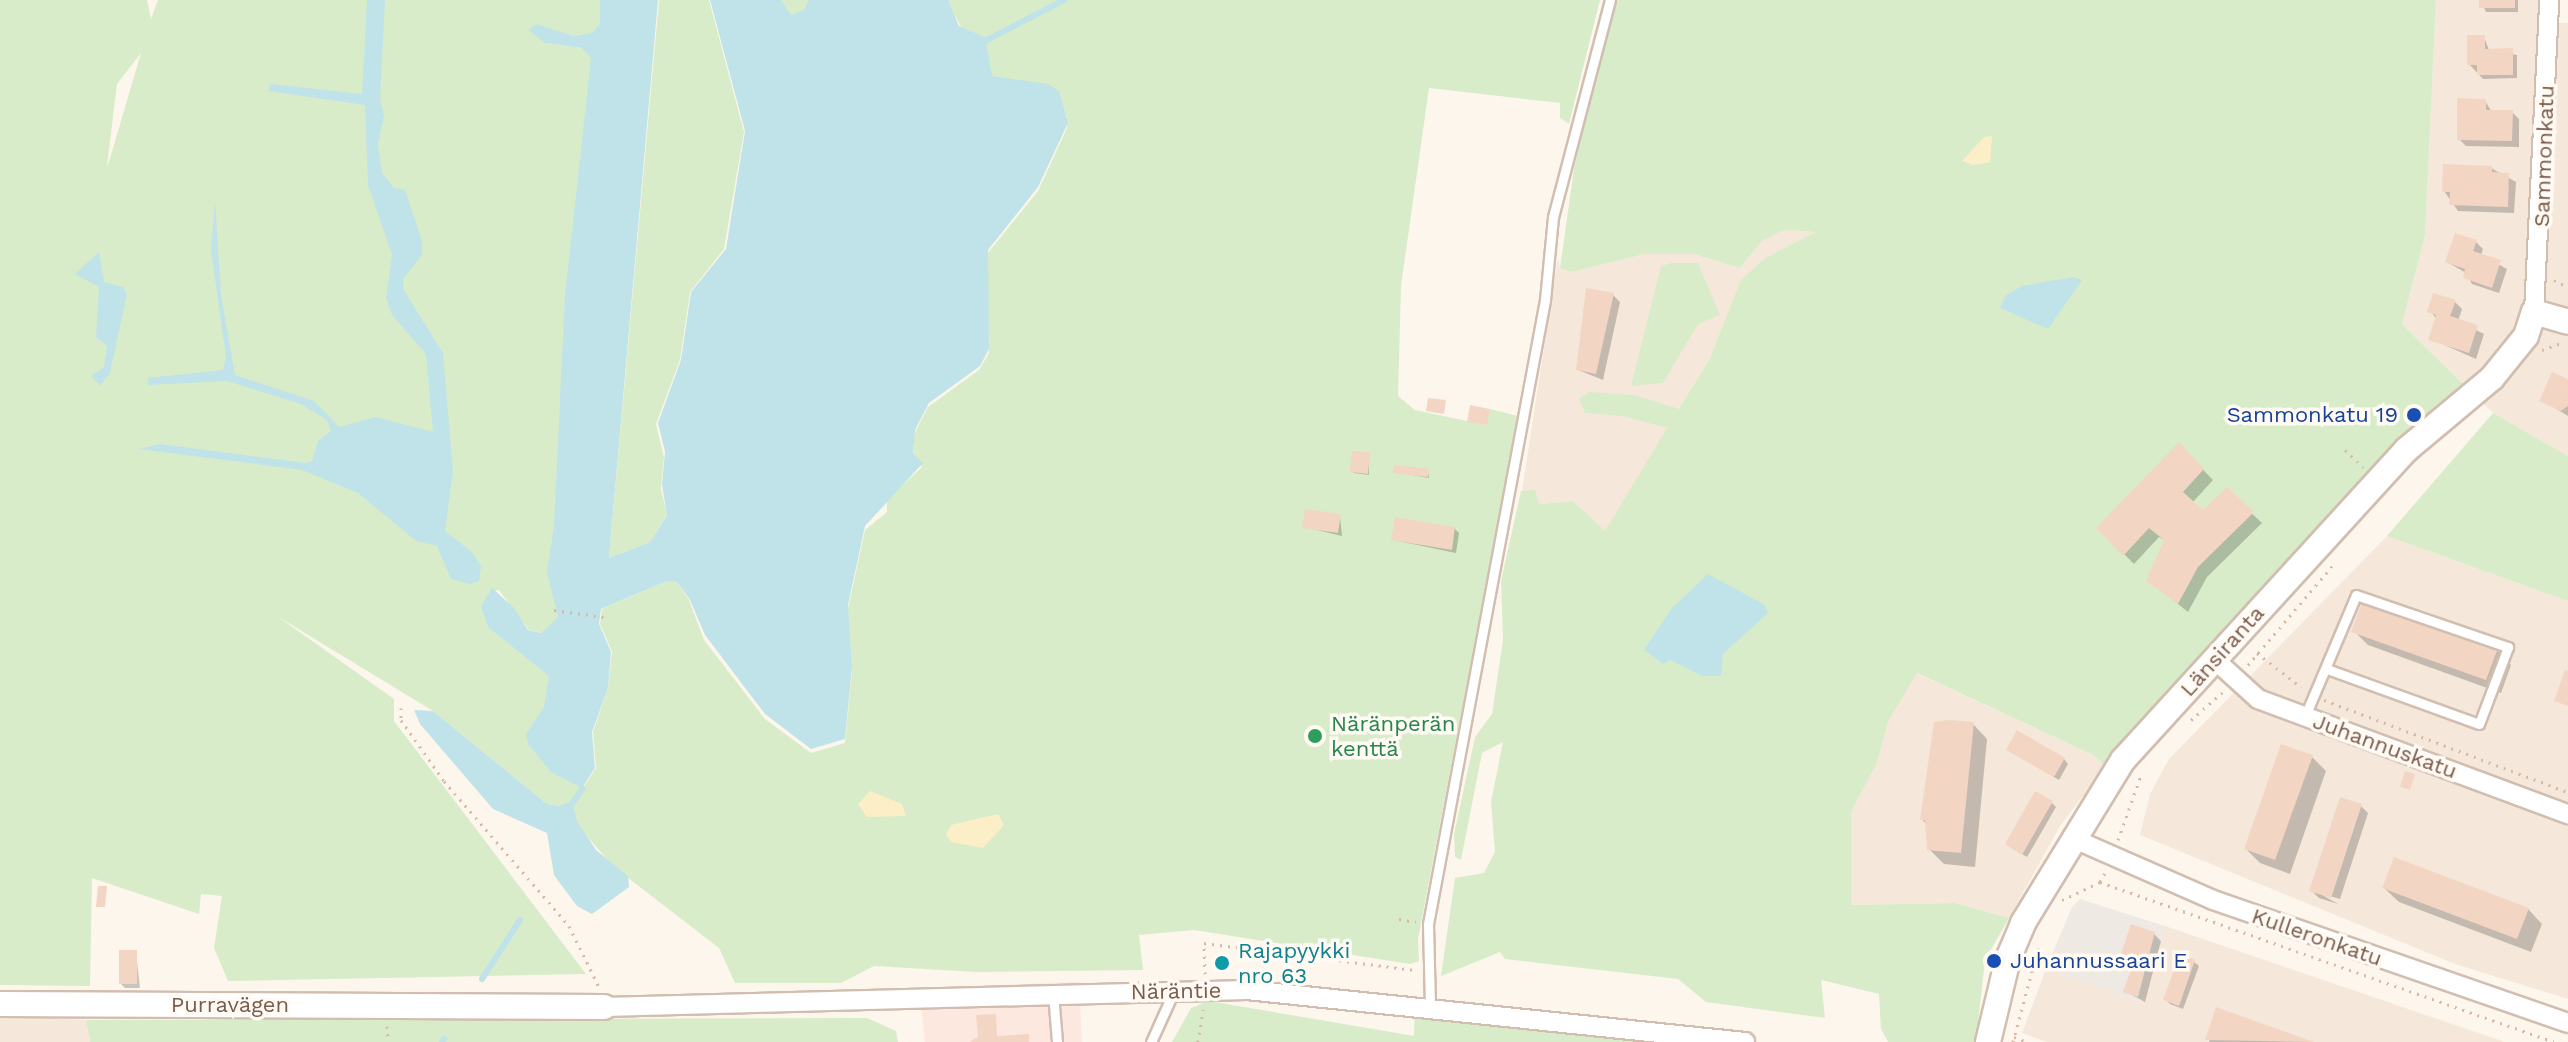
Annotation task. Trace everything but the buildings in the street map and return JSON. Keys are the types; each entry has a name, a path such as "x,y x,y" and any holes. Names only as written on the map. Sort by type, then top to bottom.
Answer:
{"street":[{"path":"2549,8 2568,18"},
{"name":"Sammonkatu","path":"2534,312 2549,8"},
{"path":"2534,312 2568,322"},
{"name":"Länsiranta","path":"1988,1042 2008,959 2072,838 2123,760 2406,450 2492,378 2526,336 2534,312"},
{"name":"Juhannuskatu","path":"2214,659 2258,699 2568,814"},
{"name":"Kulleronkatu","path":"2072,838 2111,860 2568,1023"},
{"name":"Näräntie","path":"604,1007 1205,991 1430,1006 1745,1042"},
{"name":"Purravägen","path":"0,1004 604,1007"}],"lane":[{"path":"1430,1006 1428,924 1545,300 1553,217 1610,0"},
{"path":"2304,717 2356,595 2508,647 2479,724 2327,669"},
{"path":"1151,1042 1174,991"},
{"path":"1053,993 1057,1042"}],"path":[{"path":"2532,360 2541,351 2568,343"},
{"path":"2189,721 2236,681 2338,558"},
{"path":"554,610 604,617"},
{"path":"2257,653 2314,696 2568,792"},
{"path":"401,708 401,720 444,781 569,926 598,982 604,1007"},
{"path":"2060,901 2100,882 2111,860 2143,769"},
{"path":"2100,882 2554,1042"},
{"path":"2027,1042 2014,1040 2041,938"},
{"path":"1198,1042 1205,991 1204,943 1391,964 1431,974"}],"shaded area":[{"path":"2436,0 2544,0 2543,22 2568,23 2568,456 2493,413 2402,324 2425,236"},
{"path":"1784,230 1818,232 1765,258 1742,280 1710,358 1605,532 1573,501 1539,504 1522,491 1558,257 1560,268 1571,272 1645,254 1694,254 1740,268 1762,241"},
{"path":"2387,536 2568,601 2568,999 2455,964 2140,835 2150,794 2169,759"},
{"path":"1916,673 2093,755 2106,766 2060,826 2009,918 1955,903 1851,905 1851,812 1877,763 1888,722"},
{"path":"2080,899 2165,926 2139,1001 2046,969 2072,907"},
{"path":"2165,926 2505,1042 2047,1042 2022,1033 2046,969 2139,1001"},
{"path":"1079,982 1082,1042 925,1042 919,988"},
{"path":"0,1016 86,1020 90,1042 0,1042"}],"green space":[{"path":"0,0 147,0 151,19 158,0 601,0 601,24 593,34 575,36 534,25 546,43 583,48 592,58 559,617 543,633 529,630 499,590 489,592 550,676 552,772 583,788 596,768 593,732 608,688 612,652 600,624 602,609 667,581 677,582 689,600 704,640 765,719 811,753 845,743 852,671 848,609 865,530 887,512 887,500 922,467 913,458 914,434 928,407 979,370 989,353 987,254 1038,191 1067,128 1067,116 992,81 946,0 1600,0 1569,124 1560,118 1560,103 1429,88 1401,286 1398,396 1415,410 1486,425 1490,409 1518,416 1418,939 1419,961 1410,964 1194,930 1139,935 1143,970 977,972 874,966 841,983 735,983 719,948 614,867 560,806 547,804 433,711 277,616 394,699 394,721 586,974 228,981 214,948 222,896 201,894 199,914 92,878 90,986 0,985","holes":["141,53 108,165 117,84"]},
{"path":"659,0 709,0 744,132 724,249 690,292 680,360 656,424 664,457 661,489 667,514 650,542 609,558"},
{"path":"778,0 811,0 803,15 790,19"},
{"path":"1613,0 2436,0 2425,236 2402,324 2464,385 2371,467 2106,766 2093,755 1917,673 1888,722 1877,763 1851,812 1851,905 1955,903 2009,918 1985,960 1976,1042 1888,1042 1881,1029 1879,994 1821,980 1825,1018 1706,1002 1678,979 1505,959 1500,952 1441,976 1455,878 1484,873 1495,852 1491,802 1503,742 1482,753 1461,860 1455,857 1454,834 1475,737 1492,714 1503,640 1501,581 1521,491 1535,490 1539,504 1573,501 1605,531 1667,428 1623,416 1585,413 1579,399 1589,392 1635,395 1679,409 1710,358 1741,280 1765,258 1816,232 1784,230 1762,241 1740,268 1694,254 1645,254 1571,272 1560,268 1574,169"},
{"path":"1698,263 1720,315 1698,324 1663,383 1631,386 1661,266"},
{"path":"2493,413 2568,456 2568,601 2387,536"},
{"path":"1415,1000 1707,1042 1172,1042 1191,1008 1209,1001 1414,1036"},
{"path":"867,1018 896,1031 898,1042 90,1042 86,1020"}],"sand":[{"path":"1992,136 1990,162 1973,165 1962,161 1984,137"},
{"path":"870,791 902,804 906,816 867,817 858,804"},
{"path":"998,814 1004,825 983,848 951,842 946,835 951,825"}],"water":[{"path":"367,0 385,0 380,100 384,116 378,144 382,173 394,188 405,190 422,241 422,255 403,279 403,289 443,353 453,471 445,531 472,552 481,566 479,581 470,584 451,579 437,546 416,541 358,493 302,470 139,449 160,444 306,463 312,461 318,441 331,431 327,420 301,404 227,381 149,385 147,378 223,370 226,357 211,250 215,201 221,295 235,375 314,401 339,427 376,417 433,432 426,354 392,315 386,298 392,255 368,185 365,105 268,91 271,84 362,94"},
{"path":"600,0 658,0 609,558 650,542 667,515 662,485 665,452 658,423 681,360 691,292 726,249 745,131 710,0 781,0 791,15 804,10 809,0 948,0 959,26 985,37 992,76 1048,84 1059,91 1068,123 1038,187 988,250 989,349 980,366 929,403 915,430 913,454 923,463 865,526 848,605 852,667 845,739 811,749 765,714 705,635 690,600 677,582 667,581 601,609 599,624 611,652 608,688 592,732 595,768 582,788 551,772 528,744 526,734 544,707 549,676 488,627 481,606 492,588 514,608 528,630 542,633 558,617 547,572 554,526 565,295 591,58 582,48 545,43 528,30 536,24 574,36 592,33 600,24"},
{"path":"99,252 104,282 123,287 127,294 110,373 100,386 91,376 104,367 107,346 96,337 99,287 75,274"},
{"path":"2073,277 2082,280 2048,329 2000,308 2006,295 2022,286"},
{"path":"1708,574 1765,605 1768,613 1723,654 1721,676 1703,676 1670,660 1663,664 1644,650 1671,609"},
{"path":"414,710 433,711 547,804 560,806 572,801 577,821 596,850 628,876 629,887 592,914 577,906 554,875 547,833 493,809 420,724"}],"waterway":[{"path":"985,41 1064,0"},
{"path":"569,808 583,788"},
{"path":"482,979 520,920"}],"place":[{"name":"Sammonkatu 19","path":"2414,415"},
{"name":"Näränperän kenttä","path":"1315,736"},
{"name":"Juhannussaari E","path":"1994,961"},
{"name":"Rajapyykki nro 63","path":"1222,963"}]}
